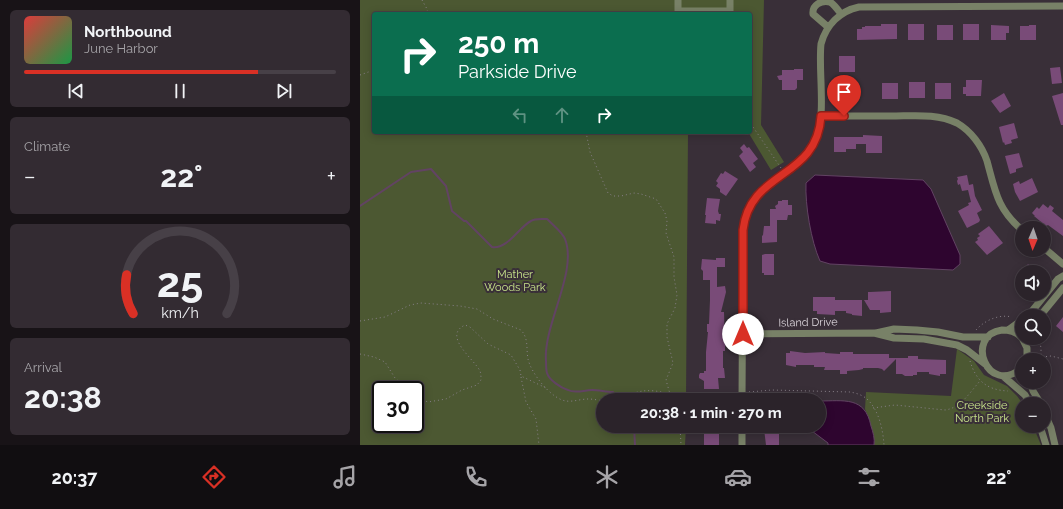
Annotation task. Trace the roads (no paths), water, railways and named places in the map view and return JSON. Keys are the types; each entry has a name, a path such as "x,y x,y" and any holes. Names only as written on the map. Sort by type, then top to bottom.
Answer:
{"street":[{"path":"678,0 678,12 730,11 730,0"},
{"path":"828,27 813,14 814,6 818,2 830,2 842,14"},
{"path":"742,393 743,230 747,212 752,201 761,191 800,163 808,153 818,135 821,116 820,50 822,39 828,27 842,14 853,8 866,6 1063,6"},
{"path":"821,116 934,116 958,124 973,136 980,145 999,202 1007,215 1015,223"},
{"path":"1051,254 1063,264"},
{"path":"1034,309 1058,279 1063,276"},
{"path":"1046,309 1063,288"},
{"path":"1008,330 1015,323"},
{"name":"Island Drive","path":"743,334 874,333 894,329 938,332 964,337 988,337"},
{"path":"985,364 982,358 982,350 988,337 1001,330 1015,332"},
{"name":"Island Drive","path":"874,333 894,338 924,339 957,345 967,350 985,364 990,370 1003,376 1025,397"},
{"path":"1028,353 1029,345"},
{"path":"1003,376 1015,373"},
{"path":"1051,428 1055,445"},
{"path":"742,433 742,445"},
{"path":"1042,433 1046,445"}],"waterway":[{"path":"360,206 411,172 431,169 446,186 452,211 466,221 492,247 497,247 508,242 526,224 533,220 547,219 564,236 568,252 564,283 546,347 546,369 548,376 562,387 571,391 577,392 592,390 614,393"},
{"path":"634,433 635,445"}],"park label":[{"name":"Mather Woods Park","path":"515,280"},
{"name":"Creekside North Park","path":"982,411"}]}
